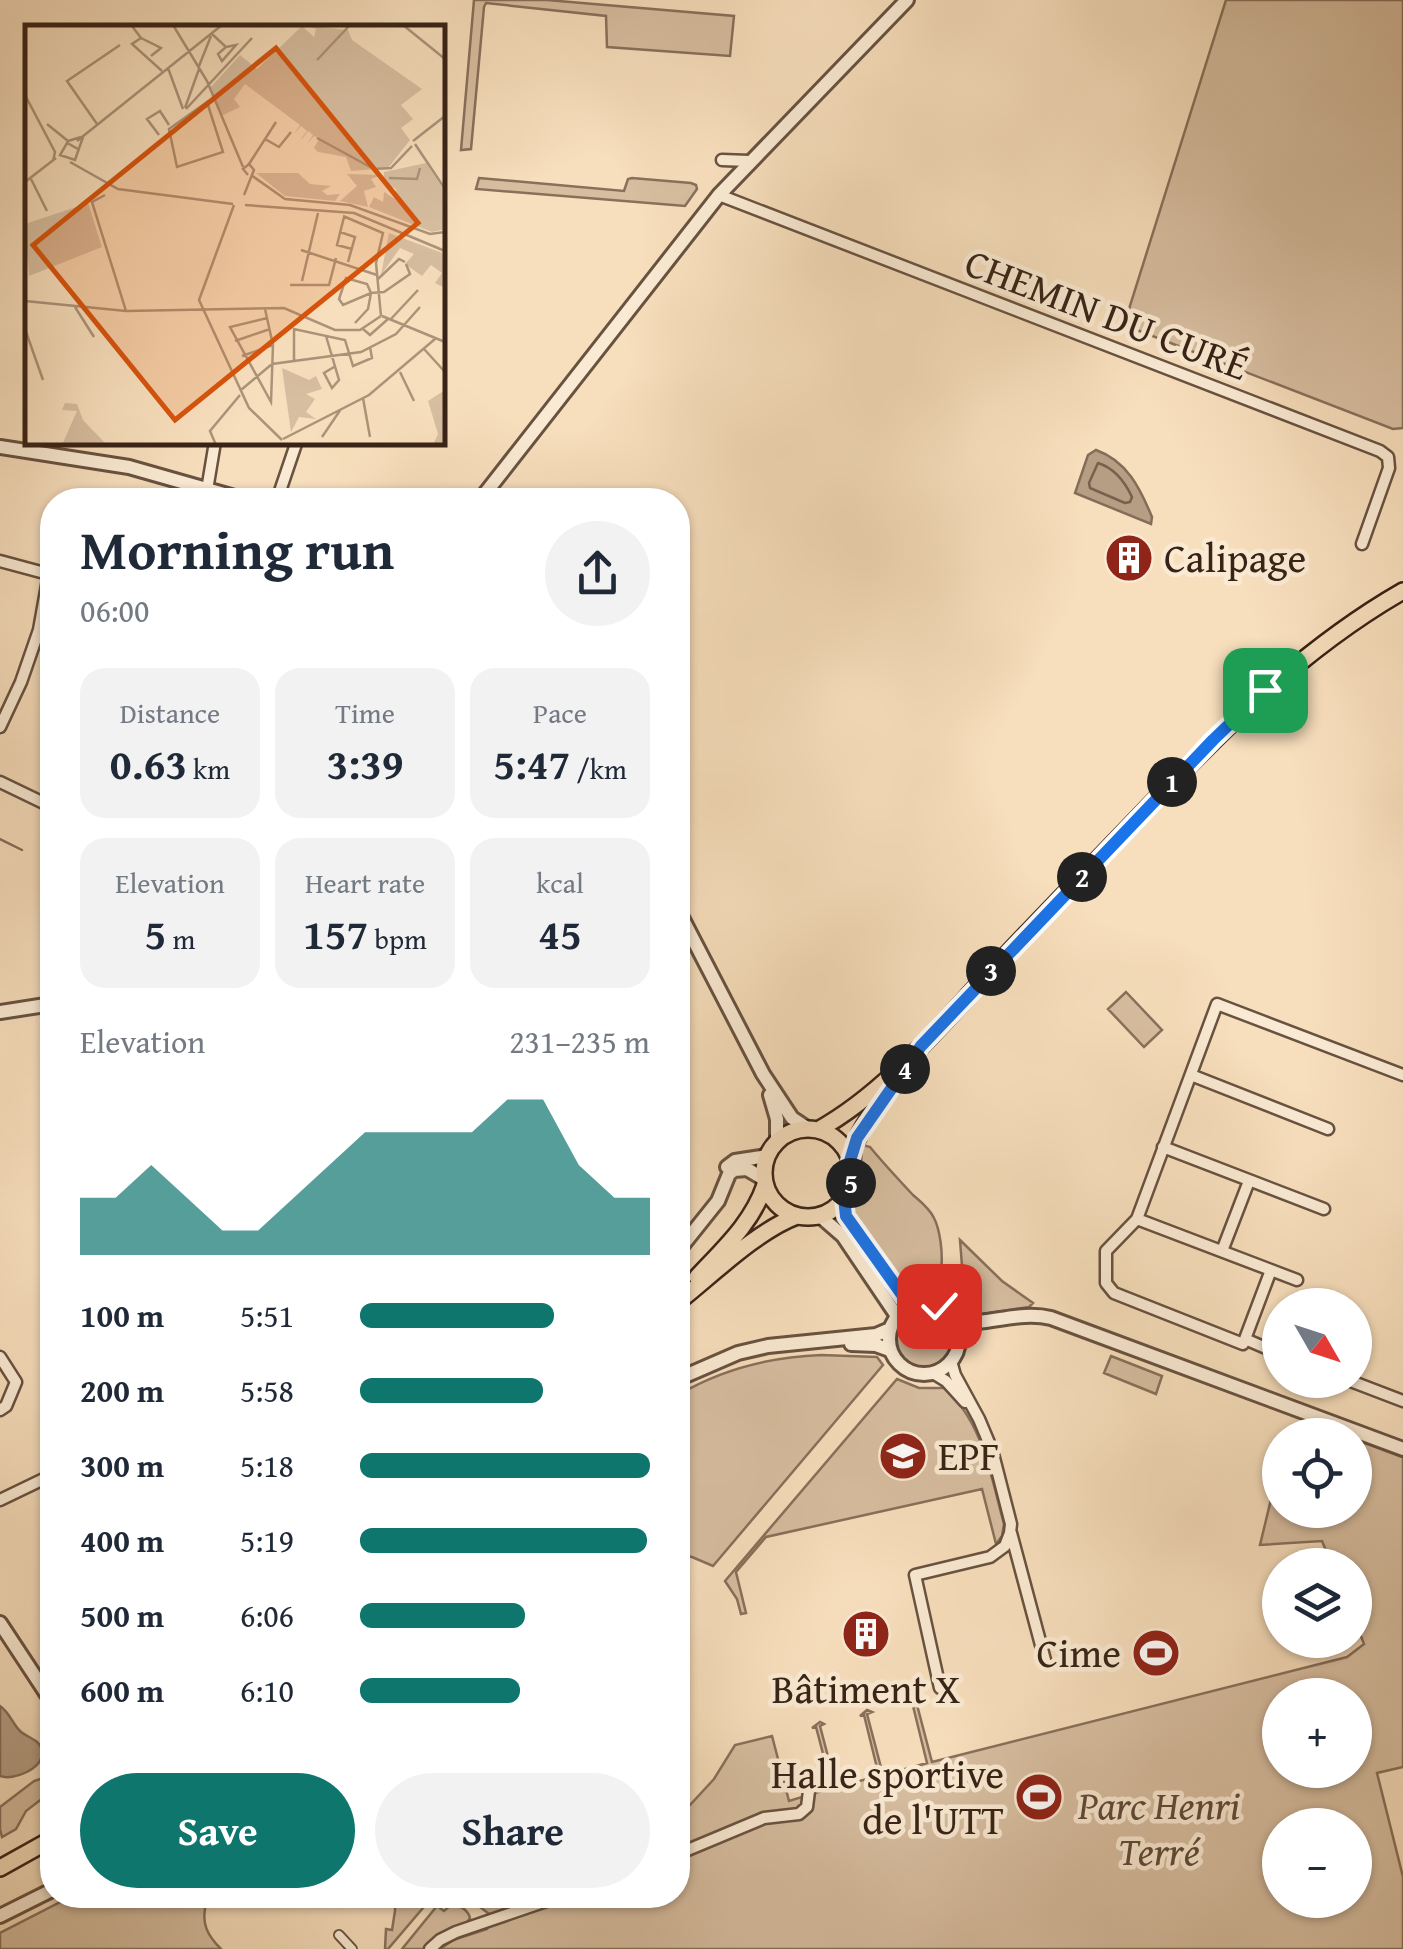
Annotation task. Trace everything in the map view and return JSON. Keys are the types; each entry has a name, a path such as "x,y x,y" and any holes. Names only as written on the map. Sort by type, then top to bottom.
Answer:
{"main road":[{"path":"690,1286 724,1250 760,1201 766,1156 776,1141 786,1134 812,1129 862,1101 921,1046 1255,700 1339,632 1403,591"},
{"path":"690,1290 787,1220 820,1216 844,1198 851,1184 853,1148 862,1127 921,1046"},
{"path":"812,1129 838,1140 850,1161"},
{"path":"764,1182 776,1205 797,1216"},
{"path":"0,1868 40,1846"}],"street":[{"path":"489,488 719,195 908,0"},
{"path":"722,160 750,162"},
{"name":"CHEMIN DU CURÉ","path":"719,195 1380,451 1388,457 1390,468 1362,544"},
{"path":"207,488 214,445"},
{"path":"281,488 296,445"},
{"path":"0,447 128,467 200,488"},
{"path":"0,561 40,572"},
{"path":"0,727 21,682 40,625"},
{"path":"0,782 40,801"},
{"path":"690,933 763,1074 792,1118 812,1129"},
{"path":"1272,1270 1243,1344 1114,1293 1106,1282 1106,1251 1137,1219 1217,1004 1403,1075"},
{"path":"0,1012 40,1006"},
{"path":"763,1074 777,1119 776,1141"},
{"path":"1191,1075 1328,1129"},
{"path":"1164,1147 1324,1210"},
{"path":"710,1210 728,1165 766,1156"},
{"path":"690,1236 718,1200 734,1170 748,1169 764,1182"},
{"path":"1222,1251 1249,1180"},
{"path":"844,1198 846,1216 853,1228 908,1303 939,1306 955,1322 960,1340"},
{"path":"820,1216 843,1236 894,1322 890,1350 904,1368 918,1374 933,1373 951,1362 960,1340 1009,1318"},
{"path":"1137,1219 1297,1280"},
{"path":"690,1373 738,1352 876,1334 913,1305"},
{"path":"955,1322 1026,1315 1052,1318 1403,1449"},
{"path":"1245,1339 1262,1346"},
{"path":"798,1342 876,1345 890,1350"},
{"path":"0,1357 16,1382 6,1406 0,1410"},
{"path":"940,1688 915,1576 990,1557 1004,1546 1011,1524 995,1463 951,1362"},
{"path":"933,1373 946,1380 979,1420"},
{"path":"1372,1389 1403,1401"},
{"path":"0,1500 40,1481"},
{"path":"1010,1533 1045,1660"},
{"path":"0,1623 40,1684"},
{"path":"690,1849 764,1818 800,1814 809,1792"},
{"path":"0,1916 40,1896"},
{"path":"430,1949 456,1932 526,1908"},
{"path":"339,1935 352,1949"}],"green space":[{"path":"474,0 547,0 734,16 730,56 607,47 606,16 486,3 471,149 461,150"},
{"path":"1226,0 1403,0 1403,428 1393,429 1124,325"},
{"path":"479,178 624,191 632,178 691,183 697,189 685,206 476,189"},
{"path":"1126,992 1162,1030 1144,1047 1108,1009"},
{"path":"863,1145 870,1147 934,1218 942,1256 938,1284 932,1293 922,1297 909,1293 853,1211 861,1179"},
{"path":"960,1240 1002,1281 1033,1303 1029,1307 962,1317 954,1294 956,1267 962,1266"},
{"path":"924,1310 945,1318 953,1339 945,1360 924,1368 903,1360 895,1339 903,1318"},
{"path":"1111,1356 1162,1376 1156,1394 1104,1373"},
{"path":"877,1357 883,1365 713,1566 690,1557 690,1389 747,1366 783,1358"},
{"name":"EPF","path":"897,1379 919,1388 944,1388 968,1417 990,1469 1004,1524 1002,1536 996,1544 982,1489 766,1537 736,1572 746,1613 741,1614 725,1581"},
{"name":"Parc Henri Terré","path":"1372,1443 1403,1454 1403,1767 1377,1773 1403,1877 1403,1949 440,1949 453,1940 487,1929 488,1913 481,1908 690,1908 690,1805 714,1779 735,1745 772,1736 789,1801 832,1788 816,1727 812,1728 820,1722 824,1724 820,1726 836,1787 879,1776 864,1715 860,1716 867,1710 872,1712 867,1714 883,1775 927,1763 912,1702 908,1703 916,1697 920,1699 916,1701 932,1762 1262,1679 1262,1788 1372,1788 1372,1678 1264,1678 1343,1658 1372,1658 1372,1548 1325,1548 1322,1541 1260,1545 1264,1528 1372,1528"},
{"path":"40,1779 40,1800 26,1811 16,1829 2,1837 0,1807"},
{"path":"49,1908 205,1908 206,1928 221,1949 0,1949 0,1933"},
{"path":"423,1908 385,1949 386,1929 392,1930 395,1911"},
{"path":"435,1908 462,1908 470,1918 423,1949 402,1949"}],"water":[{"path":"1096,450 1116,461 1131,477 1152,517 1151,524 1075,493 1088,455"},
{"path":"0,1706 20,1731 39,1744 40,1760 26,1772 0,1776"}],"waterway":[{"path":"0,839 22,850"}],"place":[{"name":"Calipage","path":"1129,558"},
{"name":"EPF","path":"903,1456"},
{"name":"Bâtiment X","path":"866,1634"},
{"name":"Cime","path":"1156,1653"},
{"name":"Halle sportive de l'UTT","path":"1039,1797"}],"route":[{"path":"939,1306 908,1303 846,1216 844,1198 851,1184 850,1161 862,1127 921,1046 1265,690"}]}
